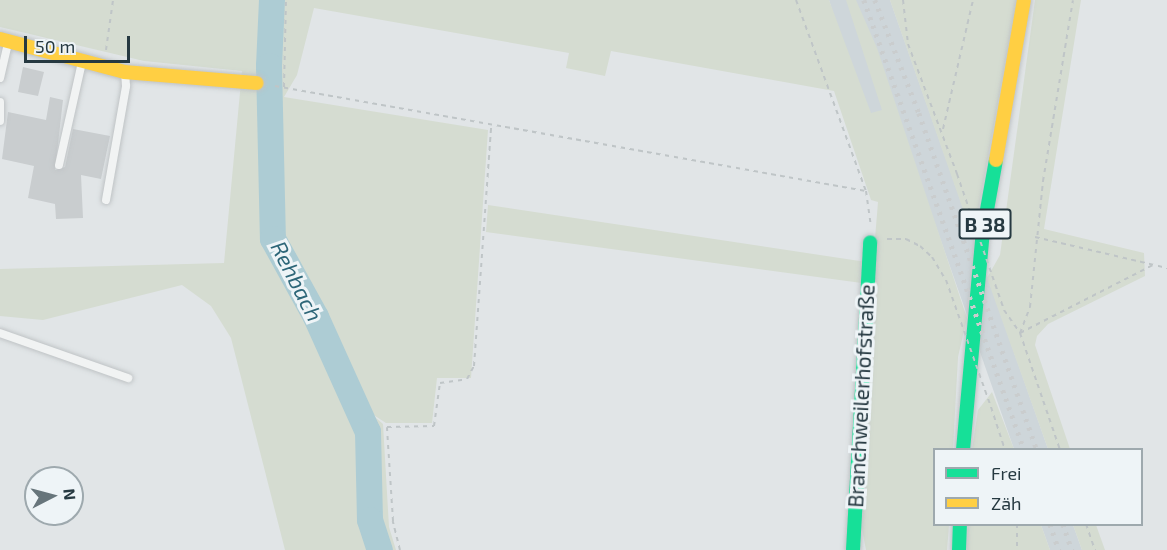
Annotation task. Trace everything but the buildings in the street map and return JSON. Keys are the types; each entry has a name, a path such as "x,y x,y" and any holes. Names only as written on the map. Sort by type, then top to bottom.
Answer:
{"street":[{"name":"B 38","path":"963,448 983,232 1024,0"},
{"path":"4,40 125,72 257,82"},
{"name":"Branchweilerhofstraße","path":"854,550 870,242"},
{"path":"959,550 960,526"}],"lane":[{"path":"0,78 4,40"},
{"path":"59,165 82,62"},
{"path":"106,200 126,86 125,72"},
{"path":"0,102 0,121"},
{"path":"0,333 128,378"}],"path":[{"path":"104,67 113,0"},
{"path":"286,0 284,87 491,127 866,192"},
{"path":"796,0 866,192 872,220 870,242 895,238 920,246 936,262 946,280 1004,448"},
{"path":"903,0 908,44 943,129 1004,310 1020,333 1059,448"},
{"path":"943,129 973,0"},
{"path":"1020,333 1030,307 1035,237 1073,0"},
{"path":"400,550 393,521 387,427 434,426 440,383 467,379 474,366 491,127"},
{"path":"1035,237 1167,268"},
{"path":"1020,333 1153,265"},
{"path":"1017,526 1017,550"},
{"path":"1086,526 1095,550"}],"shaded area":[{"path":"0,0 829,0 871,113 882,110 846,0 856,0 877,48 967,318 958,357 953,448 933,448 933,526 949,526 947,550 866,550 859,513 869,284 486,232 488,205 873,263 878,202 871,200 834,91 611,51 605,76 566,68 569,53 314,8 297,75 284,97 488,130 471,378 437,378 432,423 386,423 369,412 383,424 389,527 396,550 285,550 231,338 211,306 182,285 43,320 0,316 0,269 224,263 242,71 144,61 0,27"},
{"path":"829,0 890,0 1048,448 1014,448 933,218 867,122"},
{"path":"890,0 1017,0 973,238 892,6"},
{"path":"1035,0 1081,0 1044,229 1144,253 1145,276 1048,324 1037,336 1035,345 1070,448 1048,448 987,278 1000,255"},
{"path":"992,392 1014,448 972,448 978,410"},
{"path":"968,526 1041,526 1050,550 967,550"},
{"path":"1041,526 1073,526 1082,550 1050,550"},
{"path":"1073,526 1096,526 1105,550 1082,550"}],"waterway":[{"name":"Rehbach","path":"272,0 269,66 273,239 316,317 368,432 370,520 380,550"}],"railway":[{"path":"864,0 1023,448"},
{"path":"875,0 919,113 1036,448"},
{"path":"1051,526 1059,550"},
{"path":"1064,526 1072,550"}],"traffic: fast":[{"path":"963,448 983,232 996,160"},
{"path":"853,550 870,242"},
{"path":"959,550 960,526"}],"traffic: slow":[{"path":"996,160 1024,0"},
{"path":"0,39 125,72 257,83"}]}
